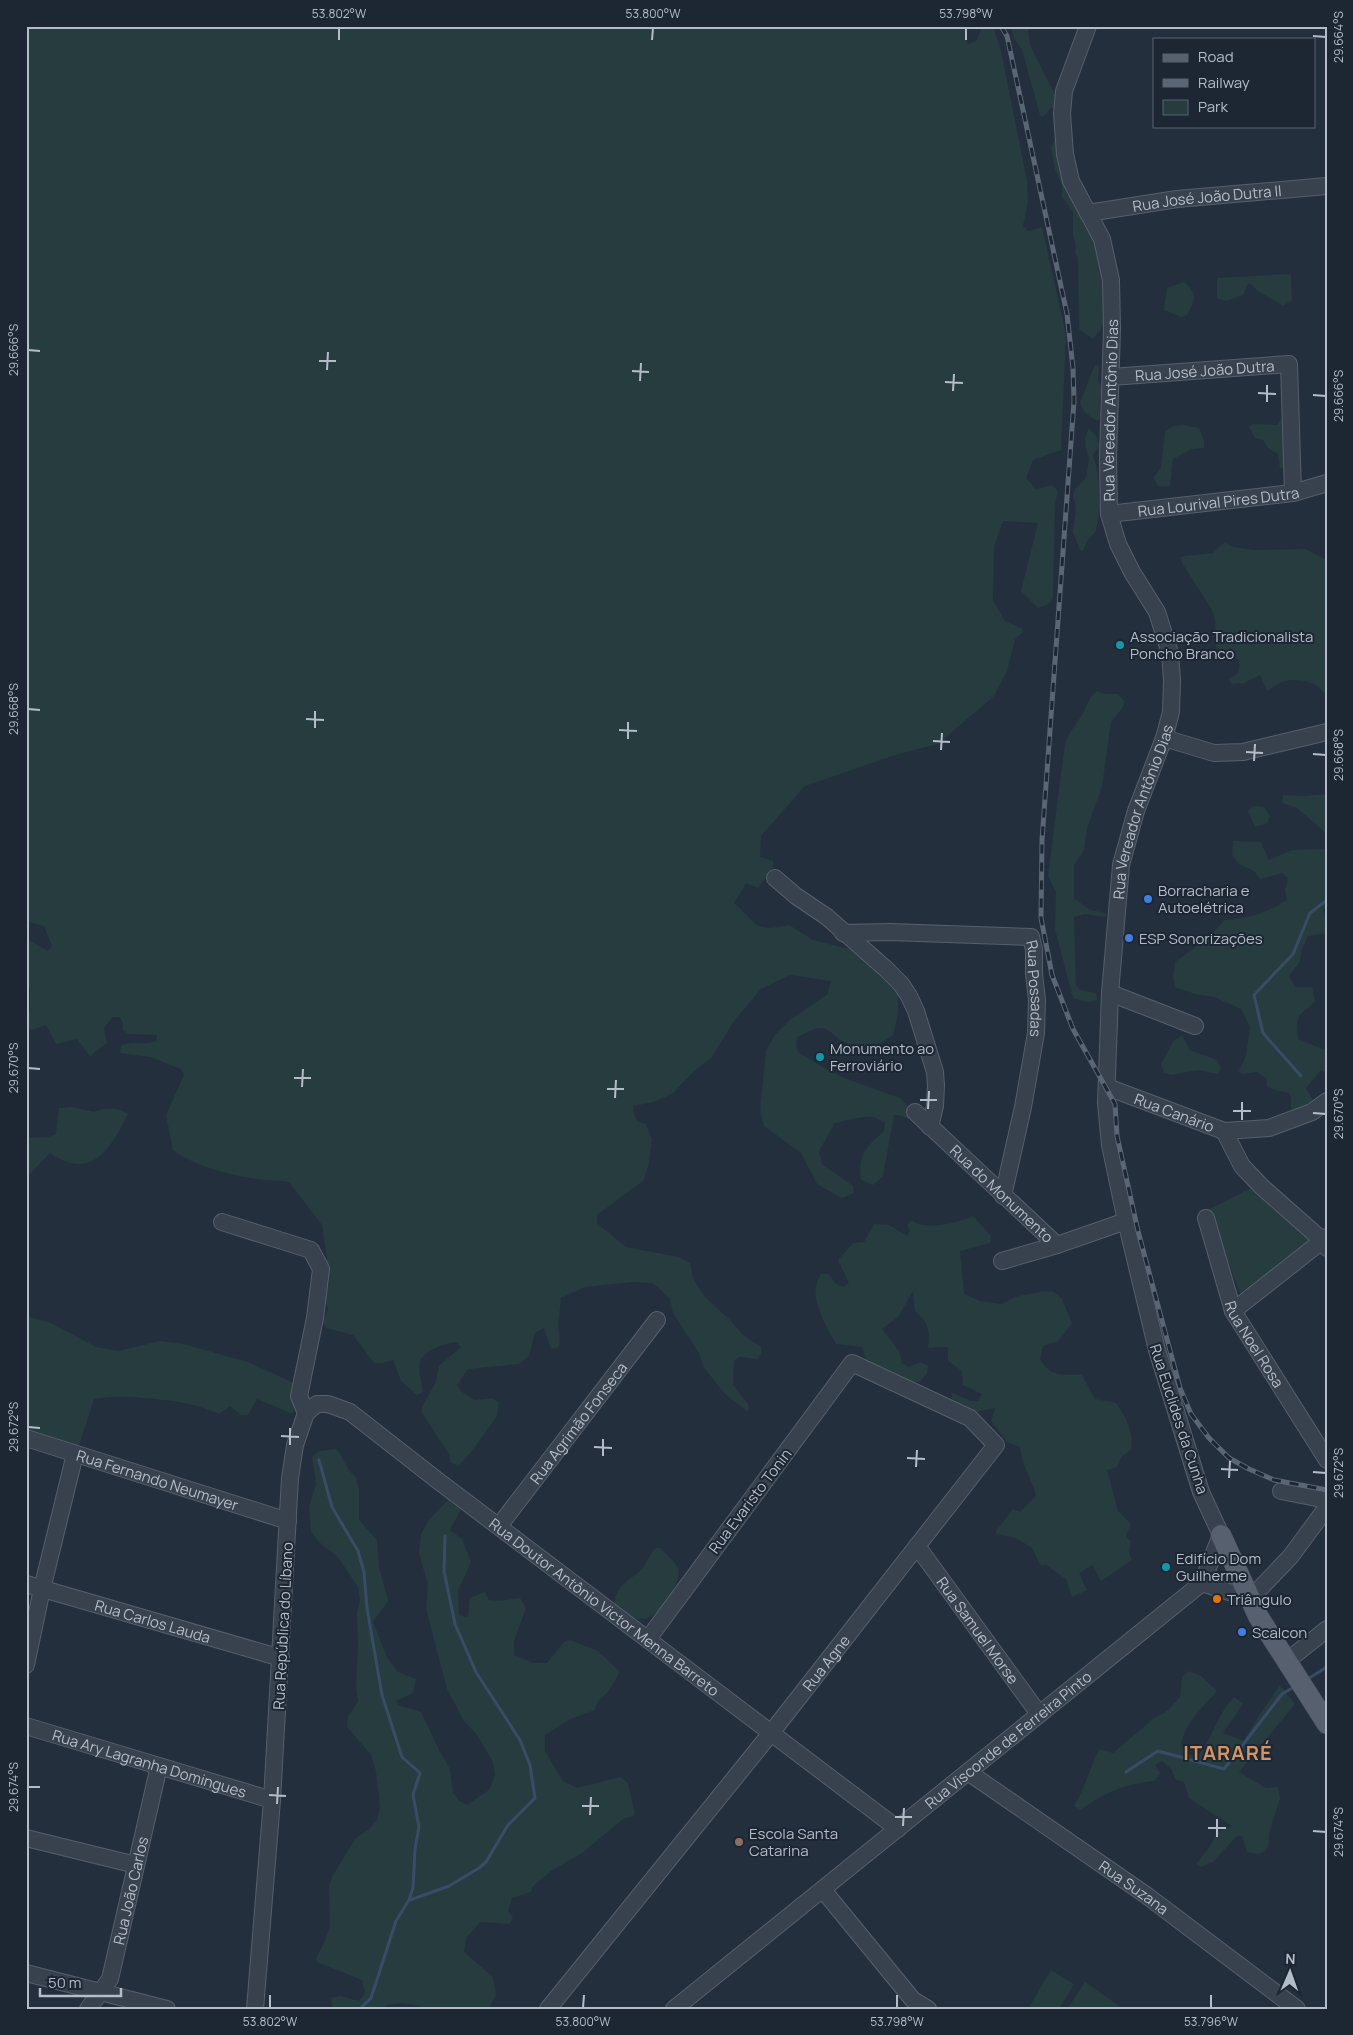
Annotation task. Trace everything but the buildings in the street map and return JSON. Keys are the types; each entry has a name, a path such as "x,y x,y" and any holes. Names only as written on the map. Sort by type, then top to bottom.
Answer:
{"main road":[{"name":"Rua Euclides da Cunha","path":"1221,1534 1258,1616 1327,1724"}],"street":[{"name":"Rua Vereador Antônio Dias","path":"1088,26 1064,90 1062,114 1065,154 1071,181 1102,239 1111,280 1109,514 1118,544 1132,572 1157,612 1170,652 1172,680 1171,712 1164,738 1136,811 1121,865 1110,994 1107,1087"},
{"name":"Rua José João Dutra II","path":"1088,213 1177,200 1327,186"},
{"name":"Rua José João Dutra","path":"1111,377 1290,364 1293,494"},
{"name":"Rua Lourival Pires Dutra","path":"1109,514 1293,494 1327,483"},
{"path":"1164,738 1214,753 1243,752 1327,732"},
{"path":"775,878 796,896 827,917 901,984 916,1011 935,1072 935,1106 930,1127"},
{"name":"Rua Possadas","path":"843,933 890,932 1031,936 1034,949 1037,1000 1036,1032 1023,1107 1004,1196"},
{"path":"1110,994 1195,1026"},
{"name":"Rua Canário","path":"1107,1087 1224,1131 1269,1128 1312,1112 1327,1101"},
{"name":"Rua Euclides da Cunha","path":"1107,1087 1110,1145 1157,1350 1201,1492 1221,1534"},
{"name":"Rua do Monumento","path":"915,1112 1057,1245 1126,1221"},
{"path":"1224,1131 1242,1166 1262,1187 1325,1242 1233,1311"},
{"name":"Rua Noel Rosa","path":"1206,1218 1233,1311 1327,1460"},
{"path":"222,1222 311,1250 321,1269 315,1318 299,1396 306,1413"},
{"path":"1002,1261 1057,1245"},
{"name":"Rua Agrimão Fonseca","path":"499,1526 657,1320"},
{"name":"Rua Agne","path":"548,2009 771,1733 996,1445 970,1418 852,1363"},
{"name":"Rua Evaristo Tonin","path":"648,1639 852,1363"},
{"name":"Rua Doutor Antônio Victor Menna Barreto","path":"306,1413 316,1404 328,1404 350,1412 898,1829"},
{"name":"Rua República do Líbano","path":"255,2009 272,1800 290,1478 295,1445 306,1413"},
{"name":"Rua Fernando Neumayer","path":"26,1438 288,1521"},
{"path":"26,1665 42,1589 75,1454"},
{"path":"1281,1491 1327,1500"},
{"path":"1221,1534 1202,1583 1250,1600 1291,1556 1327,1507"},
{"name":"Rua Samuel Morse","path":"917,1546 1039,1714"},
{"name":"Rua Visconde de Ferreira Pinto","path":"674,2009 1202,1583"},
{"name":"Rua Carlos Lauda","path":"26,1584 281,1658"},
{"path":"1287,1661 1327,1629"},
{"name":"Rua Ary Lagranha Domingues","path":"26,1726 272,1800"},
{"name":"Rua João Carlos","path":"88,2009 110,1979 159,1766"},
{"name":"Rua Suzana","path":"968,1772 1146,1895 1297,2009"},
{"path":"26,1838 136,1865"},
{"path":"823,1890 913,2000 928,2009"},
{"path":"26,1973 166,2009"}],"green space":[{"path":"26,26 966,26 968,44 976,41 981,30 979,26 993,26 1001,51 1027,181 1028,201 1023,226 1028,231 1042,227 1066,335 1061,450 1033,460 1026,478 1036,489 1052,485 1058,491 1055,504 1053,598 1049,604 1038,608 1021,591 1038,523 1003,521 994,547 993,601 1005,621 1024,631 1015,639 1007,671 994,696 938,744 895,755 805,786 761,836 760,857 773,861 773,868 758,888 746,883 734,903 757,925 762,927 789,925 813,940 853,950 898,988 898,1013 893,1035 880,1043 867,1046 853,1045 820,1028 797,1037 796,1044 798,1052 824,1068 844,1078 900,1098 918,1117 916,1121 900,1115 894,1115 883,1176 873,1185 861,1180 862,1158 868,1147 884,1131 885,1123 879,1119 867,1117 835,1123 819,1151 822,1164 853,1186 854,1193 842,1198 817,1184 801,1153 764,1126 760,1110 766,1051 774,1036 791,1019 828,994 831,981 790,975 761,989 734,1021 711,1058 694,1071 673,1093 654,1102 633,1106 637,1121 646,1124 652,1139 649,1163 644,1180 597,1215 597,1223 626,1247 679,1257 690,1263 693,1278 705,1297 743,1335 761,1347 761,1354 758,1359 739,1357 734,1361 733,1385 749,1405 748,1412 726,1395 704,1368 699,1353 673,1313 670,1299 658,1287 651,1283 633,1282 585,1287 561,1298 558,1325 560,1342 558,1348 551,1349 544,1328 535,1333 529,1356 519,1364 468,1369 457,1385 461,1391 474,1400 492,1398 499,1403 497,1416 471,1452 459,1465 451,1463 449,1454 422,1413 422,1407 436,1382 439,1366 461,1347 456,1342 440,1346 429,1351 421,1359 420,1374 423,1392 417,1395 401,1381 393,1360 374,1363 353,1335 326,1328 322,1322 328,1309 323,1296 327,1258 322,1225 289,1182 261,1180 224,1173 202,1166 173,1150 166,1115 184,1075 181,1069 150,1057 120,1053 121,1046 125,1044 156,1041 157,1035 129,1034 122,1030 123,1023 120,1017 113,1017 104,1028 107,1043 90,1056 77,1039 56,1044 46,1025 32,1030 26,1028 26,1016 30,1009 30,988 26,992 26,944 29,940 48,951 52,946 44,926 26,921"},
{"path":"1011,26 1028,26 1030,45 1058,101 1060,137 1095,235 1106,300 1103,326 1093,339 1079,329 1078,258 1075,253 1076,245 1073,235 1073,212 1062,197 1062,186 1055,169 1051,148 1058,133 1057,112 1052,107 1043,117 1040,115 1022,50 1014,38"},
{"path":"1291,275 1292,300 1283,306 1258,291 1251,284 1248,284 1243,295 1226,301 1217,298 1217,278"},
{"path":"1184,282 1192,290 1194,301 1187,315 1181,317 1164,310 1167,288"},
{"path":"1095,365 1099,366 1098,381 1102,387 1099,405 1102,416 1097,421 1084,412 1080,402"},
{"path":"1283,416 1284,466 1280,469 1278,454 1268,448 1263,440 1255,438 1249,427 1252,424 1277,425"},
{"path":"1182,425 1199,428 1204,440 1204,448 1191,449 1173,459 1170,485 1166,487 1158,486 1153,478 1161,467 1165,431 1174,426"},
{"path":"1089,428 1097,437 1099,446 1093,455 1098,473 1100,508 1096,531 1087,541 1083,551 1080,550 1073,532 1076,506 1073,496 1075,489 1086,478 1089,459 1085,438"},
{"path":"1225,543 1233,547 1253,550 1305,549 1327,560 1327,694 1312,683 1301,680 1285,681 1267,691 1260,675 1244,683 1232,684 1228,679 1238,672 1239,660 1216,647 1215,620 1212,610 1180,558 1213,553"},
{"path":"1097,691 1105,694 1118,694 1124,701 1123,707 1111,722 1102,787 1087,828 1084,850 1074,865 1074,898 1090,910 1105,913 1106,917 1085,914 1074,917 1076,985 1080,990 1096,993 1097,1000 1087,1002 1073,998 1055,929 1056,892 1048,876 1065,743 1090,699"},
{"path":"1327,794 1327,834 1297,808 1282,803 1283,795"},
{"path":"1253,806 1264,807 1270,816 1267,823 1255,827 1248,811"},
{"path":"1233,841 1261,842 1269,860 1292,850 1327,849 1327,907 1323,910 1327,922 1327,933 1308,936 1299,963 1289,976 1295,987 1312,987 1315,1002 1299,1016 1297,1024 1298,1039 1327,1051 1327,1073 1321,1070 1306,1088 1314,1102 1293,1111 1291,1109 1289,1093 1267,1086 1266,1078 1257,1072 1242,1074 1239,1071 1246,1056 1250,1027 1241,1009 1214,997 1195,994 1175,987 1173,976 1175,962 1207,939 1225,920 1258,914 1287,900 1285,890 1288,878 1282,873 1260,879 1254,871 1239,864 1232,855"},
{"path":"1182,1036 1190,1050 1217,1060 1221,1069 1217,1074 1198,1070 1171,1075 1164,1073 1161,1064 1174,1040"},
{"path":"73,1107 94,1112 116,1109 128,1114 115,1139 98,1157 89,1162 78,1164 65,1161 50,1153 26,1178 26,1138 49,1137 56,1134 59,1108"},
{"path":"1253,1187 1314,1237 1241,1295 1208,1210"},
{"path":"973,1216 991,1236 990,1243 960,1251 964,1294 980,1301 1002,1304 1015,1297 1044,1291 1054,1292 1062,1299 1072,1323 1058,1341 1043,1346 1040,1359 1048,1369 1058,1374 1082,1375 1095,1399 1116,1403 1126,1419 1130,1431 1131,1450 1121,1457 1117,1467 1107,1470 1118,1511 1131,1524 1126,1536 1131,1542 1129,1553 1132,1560 1101,1581 1093,1565 1079,1573 1087,1590 1072,1597 1066,1579 1046,1565 1041,1566 1032,1548 1016,1538 997,1534 996,1531 1013,1509 1020,1512 1036,1496 1022,1460 1020,1447 1007,1442 991,1421 995,1408 977,1412 952,1399 951,1392 971,1401 978,1401 982,1394 963,1385 962,1371 948,1361 948,1347 928,1348 928,1327 915,1311 913,1291 898,1317 882,1329 899,1351 902,1363 908,1367 921,1362 928,1366 927,1373 920,1382 907,1382 867,1362 862,1347 836,1344 819,1310 816,1291 821,1274 828,1274 836,1284 843,1287 849,1283 838,1260 853,1243 864,1242 874,1224 889,1225 907,1236 910,1231 907,1225 911,1220 924,1225 942,1225"},
{"path":"26,1316 51,1323 96,1347 118,1351 160,1341 183,1344 248,1362 298,1385 293,1414 257,1399 248,1415 241,1415 230,1406 219,1414 204,1408 168,1400 127,1397 103,1398 94,1399 78,1449 26,1437"},
{"path":"336,1449 356,1477 359,1490 359,1520 377,1540 379,1567 388,1601 373,1622 387,1657 398,1672 416,1679 413,1693 396,1701 398,1705 421,1712 450,1769 453,1793 459,1801 467,1805 489,1790 495,1776 493,1762 478,1736 464,1721 447,1689 426,1608 428,1585 419,1553 421,1534 428,1521 448,1500 461,1509 450,1530 462,1539 471,1562 458,1591 459,1615 468,1617 470,1598 485,1592 489,1600 499,1601 520,1598 526,1608 514,1641 514,1655 533,1663 547,1663 564,1642 570,1640 598,1651 620,1672 607,1693 598,1701 595,1710 568,1720 545,1735 545,1751 563,1781 577,1788 621,1777 628,1783 635,1815 623,1819 582,1853 551,1871 532,1887 531,1892 512,1898 508,1911 513,1918 509,1924 480,1922 466,1938 464,1952 493,1977 496,1995 490,2006 485,2009 434,2009 403,2003 386,2005 385,2009 333,2009 331,1998 340,1996 359,2001 365,1993 362,1980 317,1962 316,1959 330,1926 329,1885 333,1875 356,1838 368,1830 377,1820 380,1807 376,1771 371,1755 347,1727 348,1717 358,1701 356,1686 357,1612 360,1601 358,1587 337,1556 322,1545 311,1532 309,1507 316,1484 312,1457 319,1451"},
{"path":"655,1548 660,1548 677,1565 679,1574 677,1581 669,1597 658,1611 647,1618 634,1618 617,1608 615,1599 620,1588 642,1569"},
{"path":"1189,1671 1201,1676 1217,1691 1196,1715 1183,1736 1181,1744 1191,1755 1197,1756 1207,1742 1223,1711 1234,1697 1243,1704 1223,1733 1244,1741 1280,1685 1295,1704 1239,1772 1266,1788 1278,1787 1280,1799 1270,1829 1268,1847 1259,1854 1247,1852 1242,1836 1237,1836 1213,1862 1201,1867 1196,1864 1209,1848 1217,1832 1232,1826 1189,1798 1184,1782 1175,1779 1172,1770 1162,1761 1155,1765 1160,1773 1154,1781 1134,1784 1116,1790 1098,1798 1081,1810 1074,1806 1099,1749 1113,1753 1153,1719 1166,1712 1180,1697 1182,1677"},
{"path":"1051,1970 1074,1984 1059,2009 1028,2009"},
{"path":"1085,1982 1122,2008 1122,2009 1067,2009"}],"waterway":[{"path":"1301,1076 1263,1033 1254,995 1293,954 1310,913 1327,900"},
{"path":"319,1460 332,1507 358,1551 364,1572 367,1608 382,1695 402,1757 420,1773 413,1795 419,1827 415,1849 413,1888 409,1900 396,1921 371,1998 360,2009"},
{"path":"410,1900 449,1886 479,1868 486,1862 508,1825 535,1798 530,1765 520,1740 476,1672 455,1624 444,1571 445,1536"},
{"path":"1306,1680 1327,1667"},
{"path":"1126,1772 1158,1751 1224,1769 1282,1694 1294,1687"}],"railway":[{"path":"1001,26 1007,36 1067,314 1073,368 1074,401 1042,840 1041,918 1052,975 1073,1029 1115,1104 1117,1136 1138,1231 1180,1388 1191,1414 1209,1438 1229,1458 1274,1480 1327,1490"}],"place":[{"name":"Associação Tradicionalista Poncho Branco","path":"1120,645"},
{"name":"Borracharia e Autoelétrica","path":"1148,899"},
{"name":"ESP Sonorizações","path":"1129,938"},
{"name":"Monumento ao Ferroviário","path":"820,1057"},
{"name":"Edifício Dom Guilherme","path":"1166,1567"},
{"name":"Triângulo","path":"1217,1599"},
{"name":"Scalcon","path":"1242,1632"},
{"name":"Escola Santa Catarina","path":"739,1842"}],"district":[{"name":"ITARARÉ","path":"1228,1752"}]}
